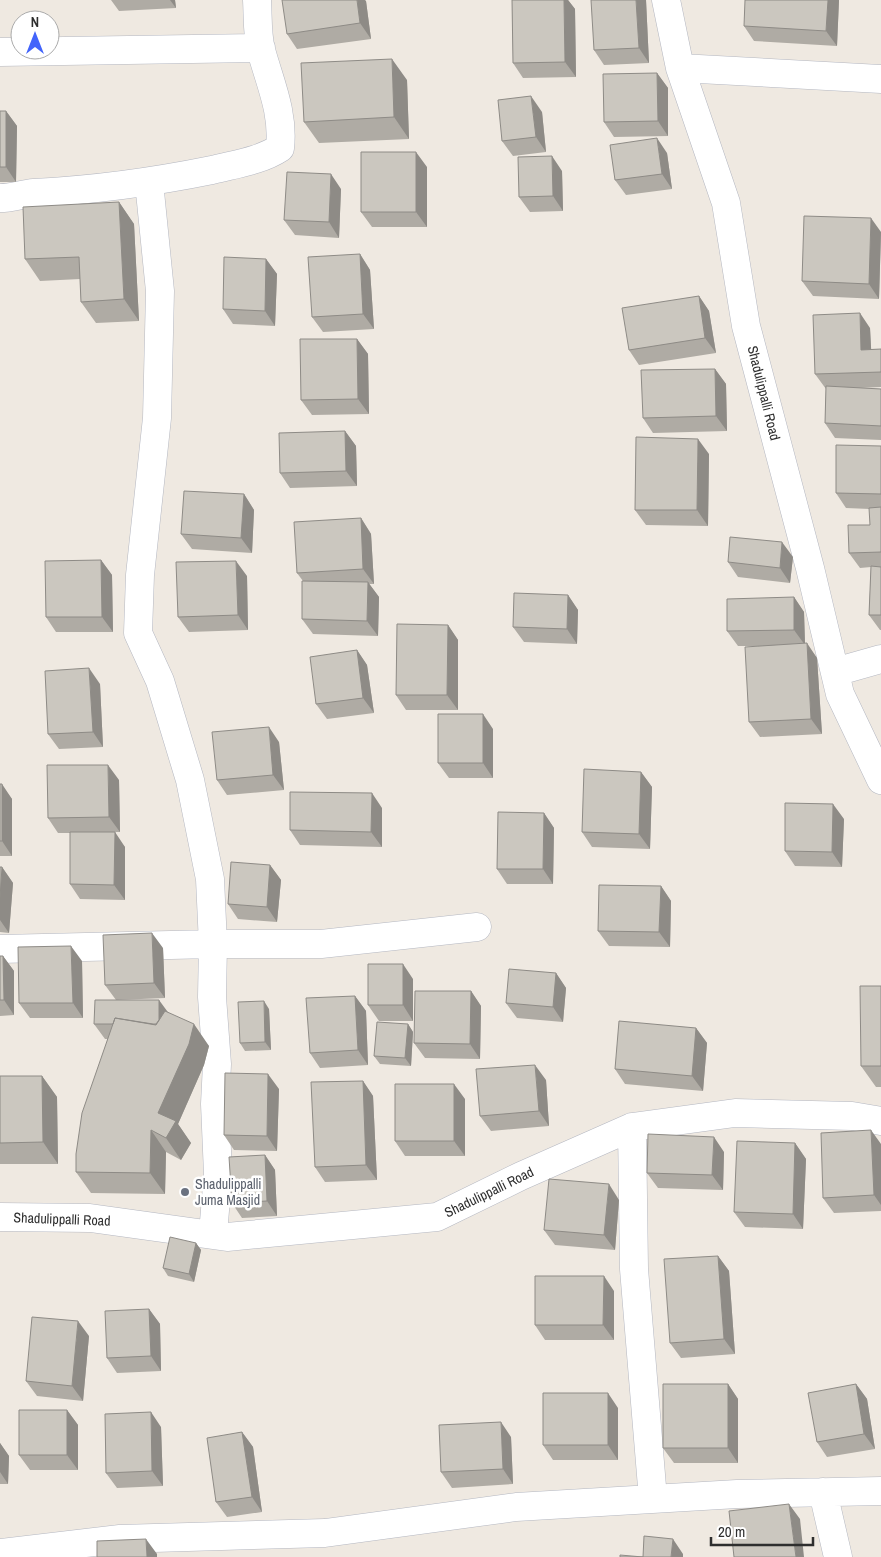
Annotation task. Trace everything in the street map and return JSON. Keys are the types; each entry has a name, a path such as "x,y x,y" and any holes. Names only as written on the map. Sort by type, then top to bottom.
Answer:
{"street":[{"path":"0,198 31,193 70,192 149,182 253,160 267,156 280,148 282,130 278,108 261,48 257,0"},
{"name":"Shadulippalli Road","path":"666,0 680,68 726,203 746,326 810,568 840,694 881,780"},
{"path":"0,52 261,48"},
{"path":"680,68 881,79"},
{"path":"149,182 160,291 157,418 140,575 138,633 160,681 190,780 210,878 213,944 212,997 217,1064 215,1104 218,1174 213,1234"},
{"path":"834,672 881,659"},
{"path":"0,949 213,944 321,944 477,927"},
{"name":"Shadulippalli Road","path":"0,1217 90,1218 228,1237 438,1217 521,1176 632,1127 735,1113 852,1116 881,1121"},
{"path":"632,1127 634,1269 653,1499"},
{"path":"0,1553 120,1539 188,1547 325,1533 516,1507 737,1494 881,1491"},
{"path":"823,1492 838,1557"}],"building":[{"path":"282,0 357,0 360,23 287,34"},
{"path":"512,0 564,0 565,62 513,63"},
{"path":"591,0 636,0 639,48 594,50"},
{"path":"745,0 828,0 826,31 744,26"},
{"path":"392,59 394,117 304,122 301,63"},
{"path":"657,73 658,121 604,122 603,74"},
{"path":"531,96 536,137 502,141 498,100"},
{"path":"0,111 6,111 6,167 0,167"},
{"path":"657,138 662,174 615,180 610,145"},
{"path":"361,152 416,152 416,212 361,212"},
{"path":"552,156 553,196 519,197 518,157"},
{"path":"287,172 331,174 329,222 284,220"},
{"path":"119,202 124,299 81,302 79,257 25,259 23,207"},
{"path":"804,216 871,218 869,284 802,281"},
{"path":"360,254 363,314 312,317 308,257"},
{"path":"224,257 266,259 265,311 223,309"},
{"path":"699,296 705,338 629,350 622,308"},
{"path":"860,313 861,350 881,349 881,372 815,374 813,315"},
{"path":"300,339 357,339 358,399 301,400"},
{"path":"715,369 716,416 643,418 641,370"},
{"path":"826,386 881,389 881,426 825,423"},
{"path":"345,431 346,471 280,473 279,433"},
{"path":"636,437 698,439 697,510 635,510"},
{"path":"836,445 881,446 881,494 836,493"},
{"path":"184,491 244,494 241,538 181,534"},
{"path":"881,507 881,552 849,553 848,525 870,525 869,508"},
{"path":"361,518 363,569 297,573 294,522"},
{"path":"730,537 782,542 780,568 728,562"},
{"path":"101,560 102,617 46,617 45,561"},
{"path":"236,561 238,615 178,617 176,562"},
{"path":"871,566 881,567 881,615 869,615"},
{"path":"302,581 368,582 367,621 302,619"},
{"path":"514,593 568,595 567,629 513,627"},
{"path":"794,597 794,630 727,631 727,599"},
{"path":"397,624 448,625 447,695 396,695"},
{"path":"807,643 811,719 749,722 745,647"},
{"path":"357,650 363,698 316,704 310,657"},
{"path":"89,668 93,732 48,734 45,671"},
{"path":"438,714 483,714 483,763 438,763"},
{"path":"269,727 273,775 217,780 212,732"},
{"path":"47,765 108,765 109,817 48,818"},
{"path":"584,769 641,772 639,834 582,832"},
{"path":"0,784 2,784 2,841 0,841"},
{"path":"290,792 372,793 371,832 290,830"},
{"path":"785,803 833,804 832,852 785,851"},
{"path":"498,812 544,813 543,869 497,869"},
{"path":"70,832 115,832 114,885 70,884"},
{"path":"231,862 270,865 267,907 228,904"},
{"path":"0,867 2,867 0,898"},
{"path":"599,885 661,886 659,932 598,931"},
{"path":"152,933 154,983 105,985 103,935"},
{"path":"71,946 73,1003 19,1003 18,947"},
{"path":"0,956 3,956 4,1000 0,1000"},
{"path":"368,964 403,964 403,1005 368,1005"},
{"path":"509,969 556,973 553,1007 506,1003"},
{"path":"860,986 881,986 881,1066 861,1066"},
{"path":"415,991 471,991 470,1044 414,1043"},
{"path":"355,996 358,1050 310,1053 306,998"},
{"path":"95,1000 159,1000 159,1020 156,1024 153,1024 115,1018 113,1024 94,1024"},
{"path":"264,1001 265,1042 240,1043 238,1002"},
{"path":"165,1011 194,1024 189,1044 158,1113 176,1121 166,1138 151,1130 150,1173 76,1172 76,1154 82,1113 115,1018 156,1025"},
{"path":"619,1021 696,1028 692,1076 615,1069"},
{"path":"377,1022 408,1024 405,1058 374,1056"},
{"path":"535,1065 539,1111 480,1116 476,1069"},
{"path":"225,1073 268,1074 267,1136 224,1135"},
{"path":"0,1076 42,1076 43,1142 0,1143"},
{"path":"363,1081 366,1165 315,1167 311,1082"},
{"path":"395,1084 454,1084 454,1141 395,1141"},
{"path":"871,1130 874,1195 823,1198 821,1133"},
{"path":"648,1134 714,1137 712,1175 647,1173"},
{"path":"737,1141 795,1143 793,1214 734,1212"},
{"path":"265,1155 267,1201 232,1203 229,1157"},
{"path":"549,1179 609,1184 604,1235 544,1230"},
{"path":"170,1237 196,1243 189,1274 163,1268"},
{"path":"718,1256 724,1339 670,1343 664,1259"},
{"path":"535,1276 604,1276 603,1325 535,1325"},
{"path":"149,1309 151,1356 107,1358 105,1311"},
{"path":"32,1317 78,1321 72,1386 26,1381"},
{"path":"663,1384 728,1384 728,1448 663,1448"},
{"path":"856,1384 864,1434 817,1442 808,1393"},
{"path":"543,1393 608,1393 608,1445 543,1445"},
{"path":"19,1410 67,1410 67,1455 19,1455"},
{"path":"151,1412 152,1471 106,1473 105,1414"},
{"path":"501,1422 503,1469 441,1472 439,1425"},
{"path":"242,1432 252,1497 216,1502 207,1438"},
{"path":"789,1504 796,1557 734,1557 729,1511"},
{"path":"644,1536 673,1539 671,1557 643,1557"},
{"path":"146,1539 147,1557 97,1557 97,1541"},
{"path":"620,1555 643,1557 620,1557"}],"place":[{"name":"Shadulippalli Juma Masjid","path":"185,1192"}]}
